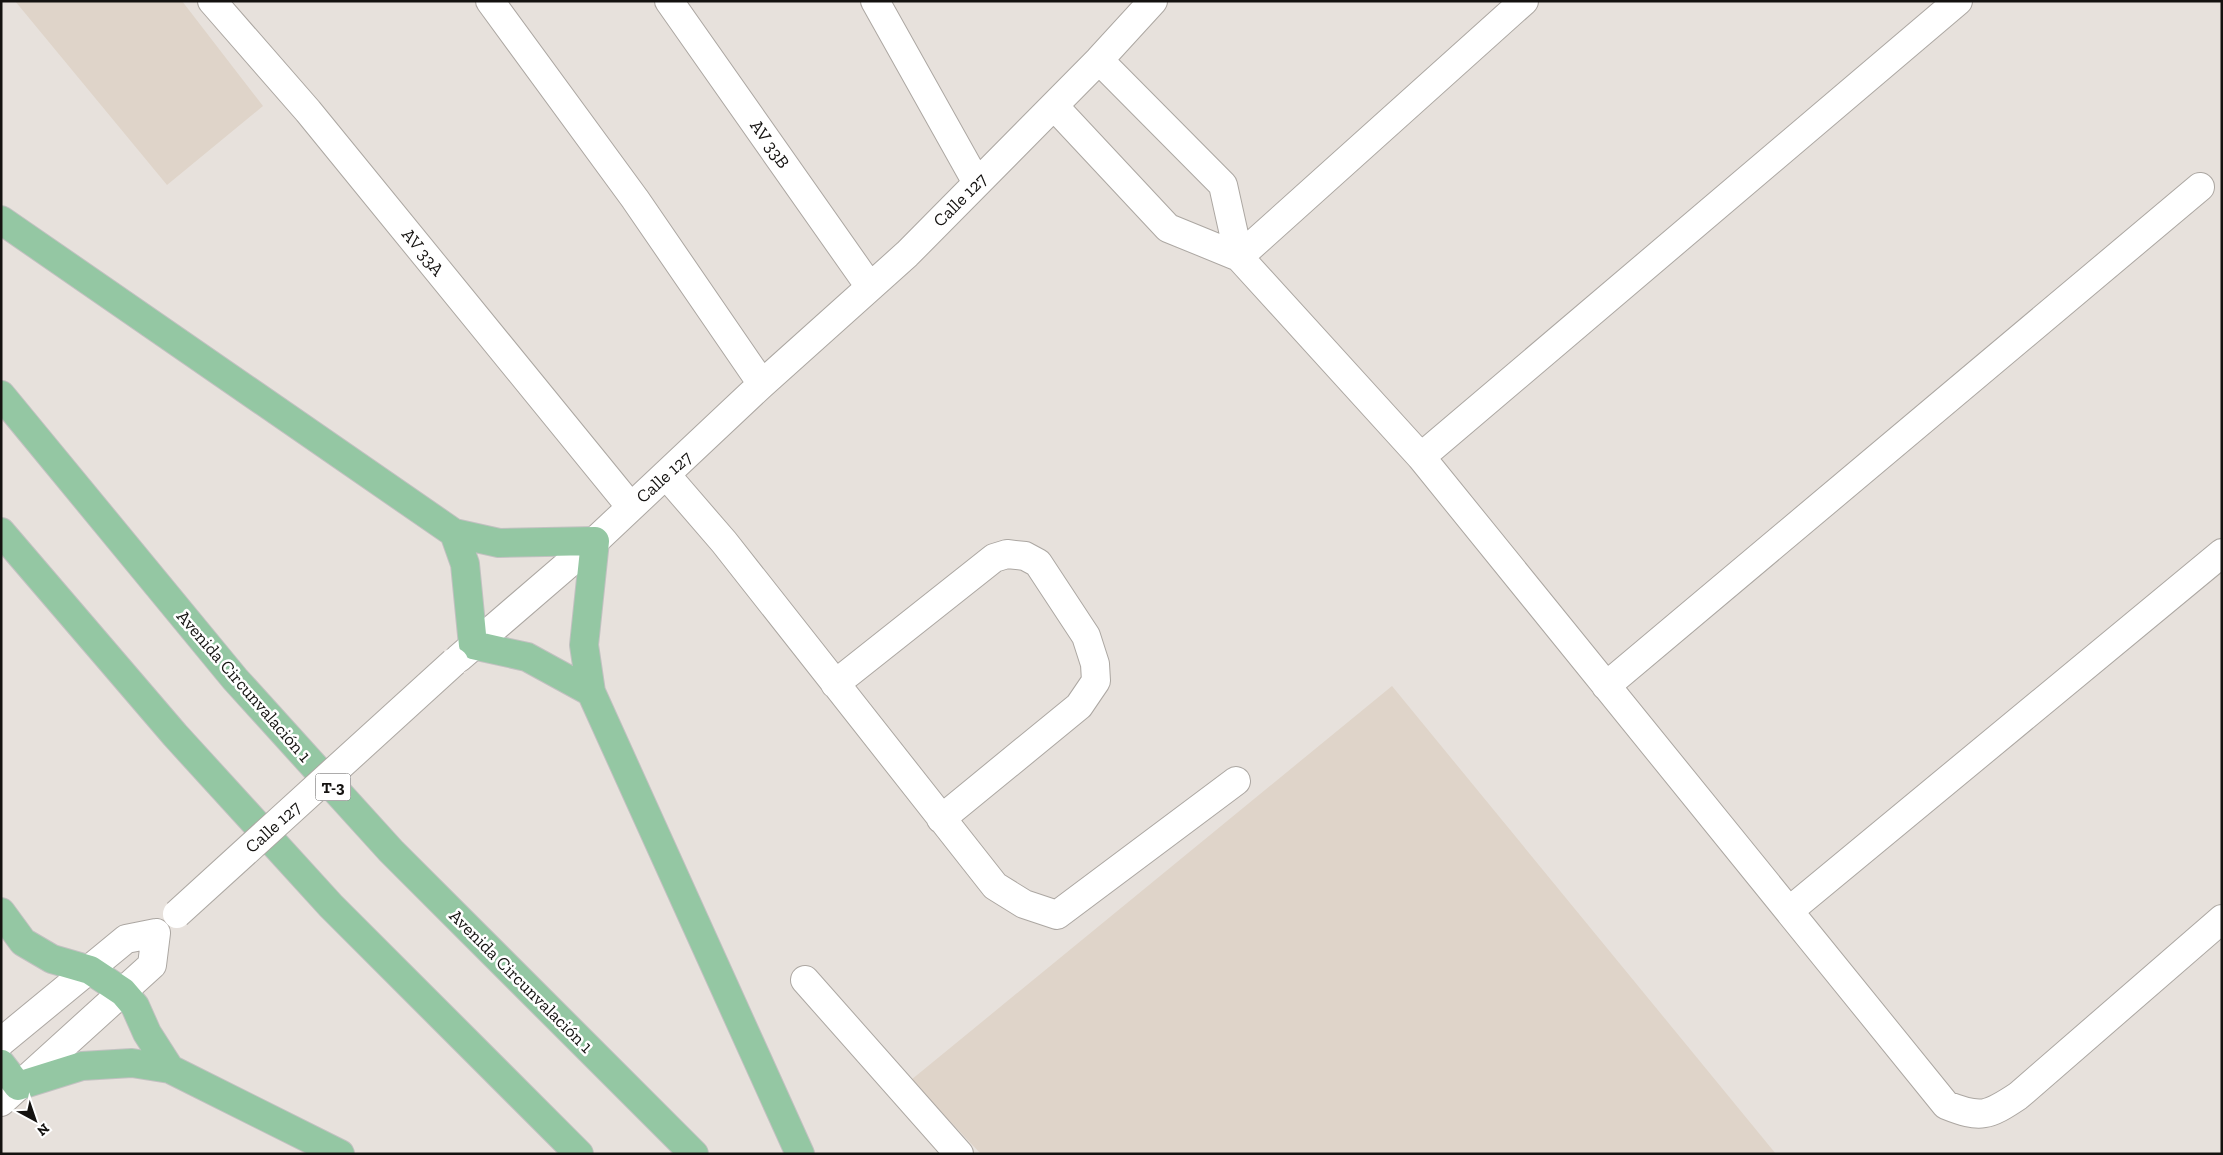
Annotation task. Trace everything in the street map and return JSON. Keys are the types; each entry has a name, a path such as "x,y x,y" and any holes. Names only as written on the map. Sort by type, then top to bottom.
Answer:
{"main road":[{"path":"1,220 454,534 499,543 596,541 584,645 592,692 800,1154"},
{"name":"Avenida Circunvalación 1","path":"1,395 235,679 391,851 694,1154"},
{"path":"1,532 175,735 331,906 579,1154"},
{"path":"454,534 465,564 464,654 527,657 592,692"},
{"path":"1,913 23,942 52,959 90,970 124,992 135,1006 147,1033 170,1069"},
{"path":"1,1064 9,1094 82,1066 132,1063 170,1069 340,1154"}],"street":[{"name":"AV 33A","path":"212,1 321,127 630,506"},
{"path":"490,1 634,199 762,384"},
{"name":"AV 33B","path":"669,1 870,287"},
{"path":"875,1 977,183"},
{"name":"Calle 127","path":"156,933 464,654 596,541 630,506 667,476 762,384 907,254 1100,60 1153,1"},
{"path":"1239,257 1524,1"},
{"path":"1421,457 1958,1"},
{"path":"1100,60 1223,185 1239,257"},
{"path":"1054,106 1168,228 1239,257 1421,457 1946,1105 1967,1114 1992,1113 2018,1096 2222,919"},
{"path":"1606,686 2200,187"},
{"path":"667,476 724,542 995,886 1024,904 1057,915 1236,781"},
{"path":"1789,912 2222,553"},
{"path":"835,684 994,558 1007,554 1025,556 1038,563 1086,636 1095,664 1096,681 1078,706 941,819"},
{"path":"1,1042 126,939 156,933 152,965 9,1094"},
{"path":"805,980 959,1154"}],"shaded area":[{"path":"15,1 182,1 263,106 167,185"},
{"path":"1392,686 1776,1154 981,1154 911,1080"}]}
